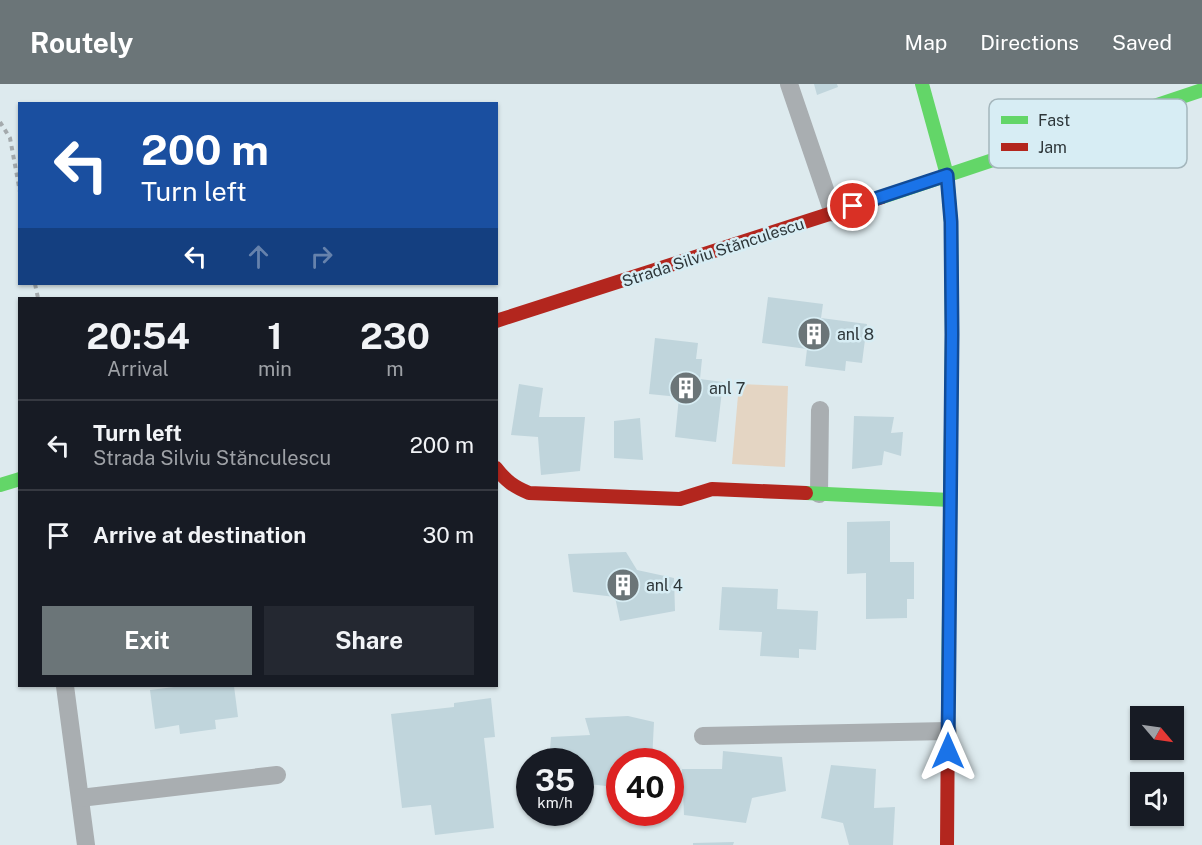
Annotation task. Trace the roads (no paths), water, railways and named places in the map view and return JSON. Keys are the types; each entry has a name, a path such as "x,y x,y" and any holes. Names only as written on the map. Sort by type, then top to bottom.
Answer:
{"street":[{"path":"789,84 833,213"},
{"path":"922,84 947,175 951,222 947,845"},
{"name":"Strada Silviu Stănculescu","path":"1175,99 1202,90"},
{"name":"Strada Silviu Stănculescu","path":"498,320 989,161"},
{"path":"819,494 820,410"},
{"path":"498,471 505,480 516,488 529,493 551,495 680,499 712,489 950,500"},
{"path":"0,485 18,480"},
{"path":"65,687 86,845"},
{"path":"703,736 948,731"},
{"path":"80,798 277,775"}],"place":[{"name":"anl 8","path":"814,334"},
{"name":"anl 7","path":"686,388"},
{"name":"anl 4","path":"623,585"}]}
